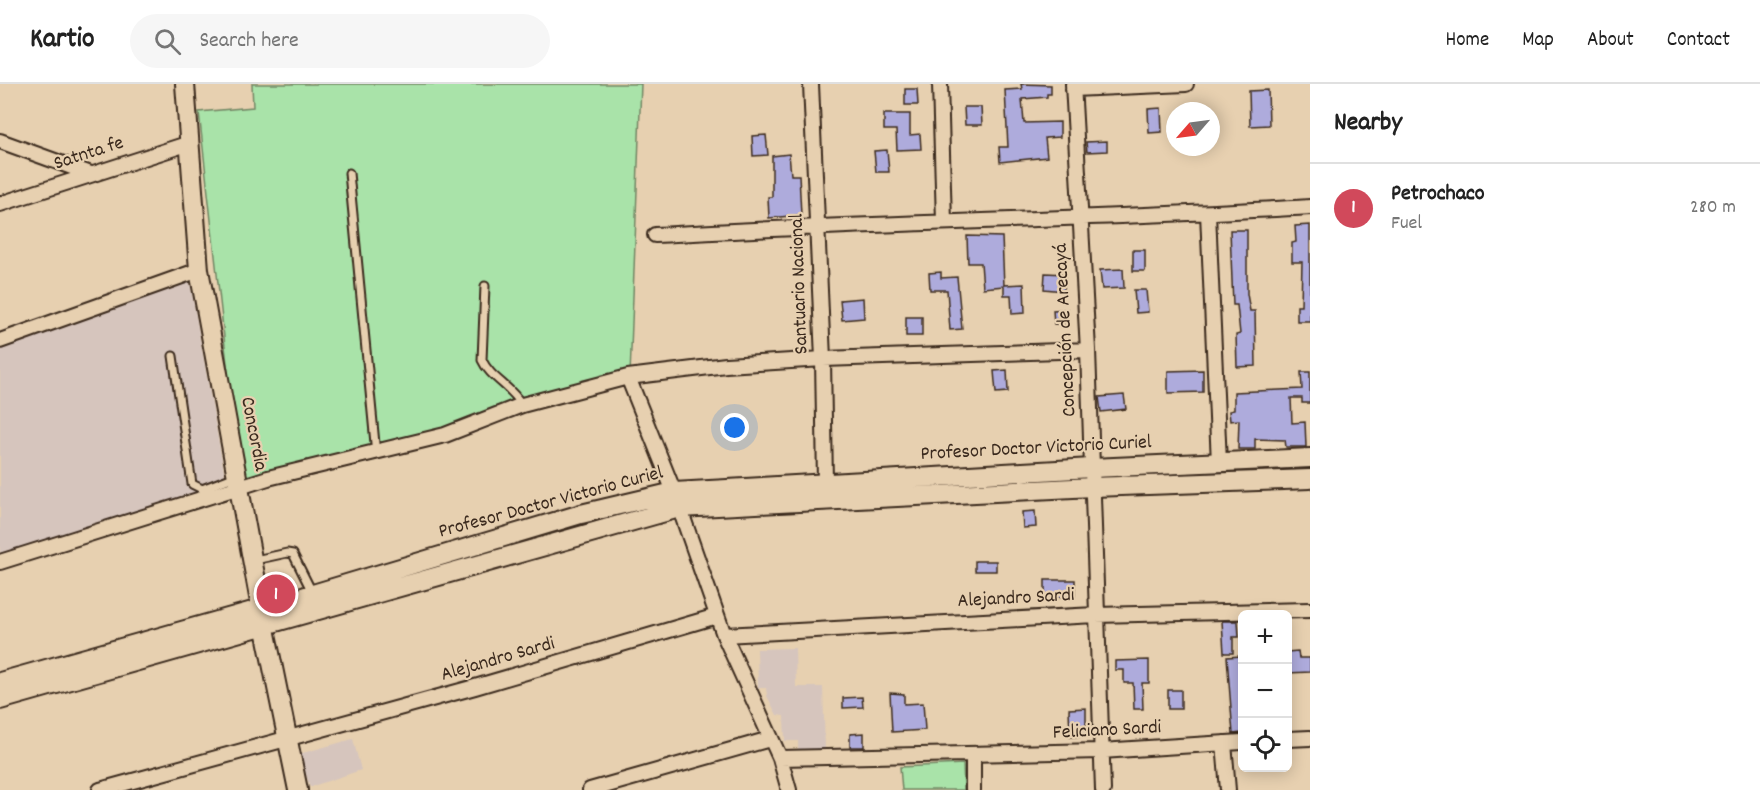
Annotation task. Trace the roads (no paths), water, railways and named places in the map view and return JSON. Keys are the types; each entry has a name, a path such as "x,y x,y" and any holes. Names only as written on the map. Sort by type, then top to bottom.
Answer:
{"main road":[{"name":"Concordia","path":"184,84 199,270 262,616 298,790"},
{"name":"Profesor Doctor Victorio Curiel","path":"0,700 262,616 314,594 581,514 676,500 825,483 1310,458"},
{"name":"Profesor Doctor Victorio Curiel","path":"0,682 262,616 676,500 1310,479"}],"street":[{"name":"Santuario Nacional","path":"811,84 823,359 825,483"},
{"path":"940,84 944,222"},
{"path":"1073,86 1186,84"},
{"name":"Concepción de Arecayá","path":"1073,86 1088,350 1095,615 1103,790"},
{"path":"0,141 90,174"},
{"name":"Satnta fe","path":"0,204 190,142"},
{"path":"654,235 818,225 1208,213 1310,207"},
{"path":"1208,213 1219,463"},
{"path":"0,341 199,270"},
{"path":"0,562 239,481 376,453 456,431 522,405 628,377 726,365 823,359 1088,350"},
{"path":"628,377 676,500 724,634 780,758 789,790"},
{"name":"Alejandro Sardi","path":"724,634 1095,615 1310,610"},
{"name":"Alejandro Sardi","path":"100,790 142,784 287,736 475,687 717,616"},
{"path":"1292,739 1310,738"},
{"path":"590,790 770,739"},
{"name":"Feliciano Sardi","path":"780,758 1101,752 1238,742"},
{"path":"1224,743 1228,790"},
{"path":"973,755 973,790"}],"lane":[{"path":"350,173 376,453"},
{"path":"485,285 482,360 486,370 514,392 522,405"},
{"path":"173,356 192,484 202,489 239,481"},
{"path":"253,560 287,553 293,554 314,594"}],"place":[{"name":"Petrochaco","path":"276,594"}]}
